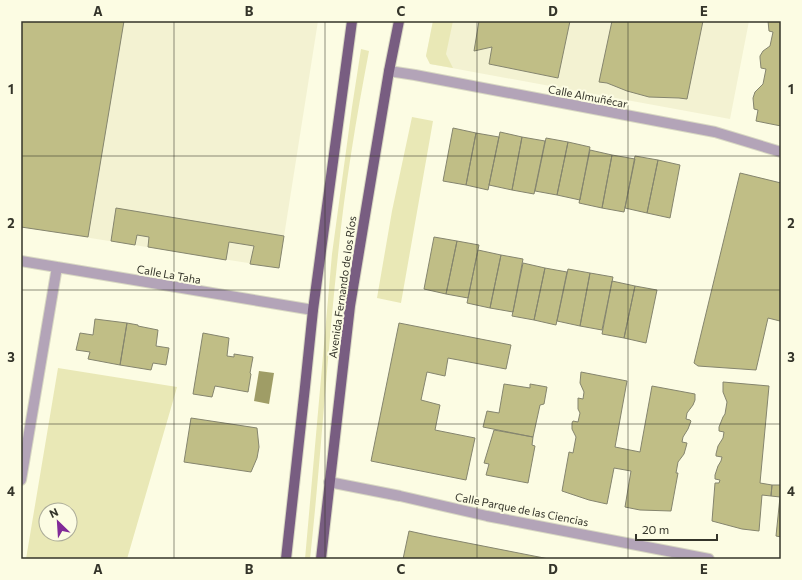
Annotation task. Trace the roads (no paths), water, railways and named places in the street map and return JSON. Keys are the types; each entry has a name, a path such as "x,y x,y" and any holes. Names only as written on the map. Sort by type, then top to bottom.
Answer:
{"main road":[{"path":"286,559 313,310 352,21"},
{"name":"Avenida Fernando de los Ríos","path":"321,559 350,306 389,71 399,21"}],"street":[{"name":"Calle Almuñécar","path":"389,71 715,132 781,152"},
{"name":"Calle La Taha","path":"21,261 313,310"},
{"path":"21,480 57,267"},
{"name":"Calle Parque de las Ciencias","path":"329,482 684,556 709,559"}]}
